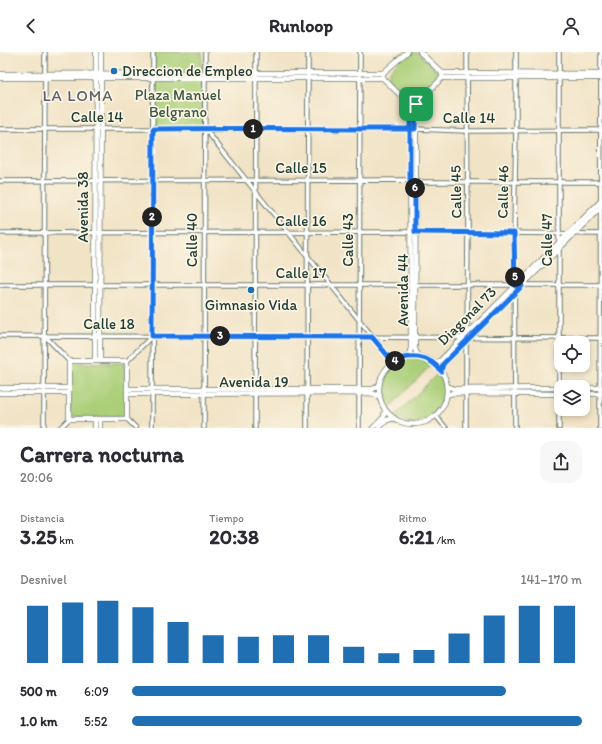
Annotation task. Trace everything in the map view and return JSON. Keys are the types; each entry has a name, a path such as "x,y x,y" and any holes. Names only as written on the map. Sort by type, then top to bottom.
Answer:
{"main road":[{"name":"Avenida 38","path":"94,361 101,233 95,129 96,52"},
{"name":"Avenida 38","path":"100,361 95,233 101,129 101,52"},
{"path":"0,74 45,76 383,75 407,52"},
{"path":"420,52 442,75"},
{"path":"383,75 413,104 442,75 602,76"},
{"path":"0,78 45,76"},
{"name":"Avenida 44","path":"413,104 413,337 418,356"},
{"name":"Diagonal 73","path":"434,363 440,360 466,338 522,286 601,204"},
{"name":"Diagonal 73","path":"441,371 443,364 515,286 559,242 601,204"},
{"name":"Avenida 44","path":"409,356 413,337"},
{"path":"409,356 418,356 434,363 441,371 447,386 447,396 436,416 416,426 410,426 394,418 385,410 380,396 379,386 393,362 409,356"},
{"path":"69,361 94,361 127,361 127,419 69,419 69,361"},
{"name":"Avenida 19","path":"127,391 359,391 373,389 379,386"},
{"path":"447,386 466,391 515,394 554,391"},
{"path":"0,388 69,390"},
{"path":"447,396 452,393 466,391 515,388 554,391"},
{"path":"590,389 601,391"},
{"path":"0,393 44,390"},
{"name":"Avenida 19","path":"359,391 380,396"},
{"path":"590,393 601,391"},
{"path":"373,428 383,418 385,410"},
{"path":"379,428 387,420 394,418"},
{"path":"95,428 98,419"},
{"path":"98,419 100,428"}],"street":[{"path":"44,428 45,52"},
{"path":"152,428 153,52"},
{"name":"Calle 40","path":"204,428 205,52"},
{"path":"255,428 256,52"},
{"path":"307,428 308,52"},
{"name":"Calle 43","path":"359,428 360,52"},
{"name":"Calle 45","path":"466,428 466,338 468,285 467,52"},
{"name":"Calle 46","path":"515,428 516,338 514,233 516,52"},
{"name":"Calle 47","path":"559,336 560,52"},
{"path":"600,428 602,130 601,52"},
{"path":"205,129 393,362"},
{"name":"Calle 14","path":"0,130 602,130"},
{"name":"Calle 15","path":"0,181 360,180 601,182"},
{"name":"Calle 16","path":"0,233 413,232 601,234"},
{"name":"Calle 17","path":"0,285 601,285"},
{"name":"Calle 18","path":"0,336 359,336 554,338"},
{"path":"44,336 69,361"},
{"path":"127,361 152,336"},
{"name":"Calle 18","path":"590,338 601,338"},
{"path":"436,416 446,428"},
{"name":"Calle 47","path":"558,428 559,416"},
{"path":"60,428 69,419"},
{"path":"127,419 136,428"}],"green space":[{"name":"Plaza Manuel Belgrano","path":"154,52 202,52 202,71 154,71"},
{"path":"407,53 418,53 437,71 438,76 436,82 418,99 413,100 408,99 390,81 388,76 390,70"},
{"name":"Plaza Manuel Belgrano","path":"154,79 203,79 203,128 154,128"},
{"path":"411,357 415,357 432,364 387,410 380,392 380,387 392,365"},
{"path":"73,363 123,363 125,365 124,417 72,417 70,415 71,365"},
{"path":"439,372 446,389 446,393 434,416 416,423 409,423 394,417"}],"place":[{"name":"Direccion de Empleo","path":"114,71"},
{"name":"Gimnasio Vida","path":"251,290"}],"district":[{"name":"LA LOMA","path":"78,95"}],"route":[{"path":"416,104 410,104 410,129 410,180 415,182 415,232 514,233 515,286 522,286 443,364 441,371 434,363 418,356 409,356 393,362 372,337 152,336 153,129 410,129 415,129 416,104"}]}
